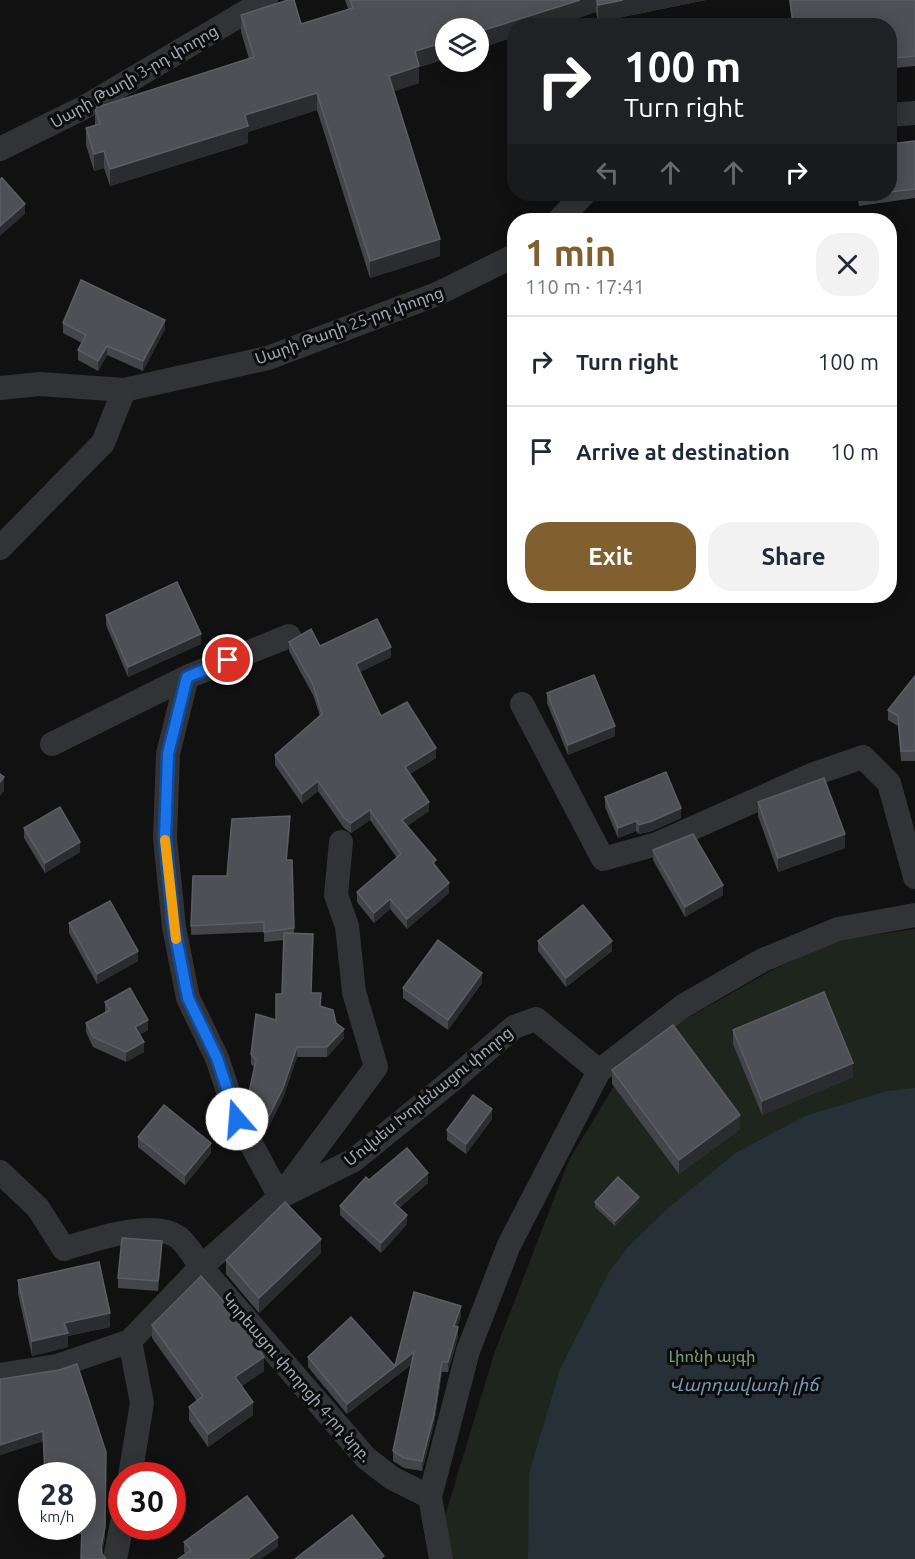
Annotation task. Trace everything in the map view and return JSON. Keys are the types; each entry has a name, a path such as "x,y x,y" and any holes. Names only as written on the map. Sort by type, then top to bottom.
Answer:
{"street":[{"name":"Սարի Թաղի 3-րդ փողոց","path":"0,149 83,108 266,0"},
{"path":"897,114 915,113"},
{"path":"566,213 577,201"},
{"name":"Սարի Թաղի 25-րդ փողոց","path":"0,388 40,384 124,390 268,358 437,294 507,259"},
{"path":"0,548 103,443 124,390"},
{"path":"51,744 187,677 289,636"},
{"path":"187,677 168,754 165,838 174,927 188,998 217,1058 237,1119 280,1197 376,1067 354,992 347,926 336,895 341,842"},
{"path":"522,704 603,859 657,844 814,774 863,757 889,783 915,877"},
{"path":"441,1559 433,1507 468,1351 508,1245 599,1071 683,1006 763,960 838,929 915,915"},
{"name":"Մովսես Խորենացու փողոց","path":"130,1341 201,1267 280,1197 354,1160 514,1027 536,1019 599,1071"},
{"name":"Կորեացու փողոցի 4-րդ նրբ.","path":"0,1172 38,1208 64,1249 103,1237 147,1229 178,1237 201,1267 366,1458 433,1507"},
{"path":"0,1375 57,1366 130,1341 142,1403 132,1462"},
{"path":"115,1559 119,1540"}],"green space":[{"name":"Վարդավառի լիճ","path":"915,929 915,1559 432,1559 494,1354 569,1160 619,1078 684,1020 774,969 839,940"}],"water":[{"name":"Վարդավառի լիճ","path":"915,1088 915,1559 528,1559 529,1474 560,1369 609,1272 628,1247 667,1209 737,1152 805,1116 887,1091"}],"building":[{"path":"288,0 294,0 301,24 353,8 350,0 580,0 523,18 507,18 507,23 489,29 489,18 435,18 435,45 415,51 419,66 389,76 440,239 370,261 317,93 245,115 248,126 110,169 104,151 94,154 86,128 100,124 95,108 254,57 241,15"},
{"path":"597,0 623,0 598,5"},
{"path":"790,0 915,0 915,56 897,58 897,18 792,18"},
{"path":"915,141 915,189 897,191 897,143"},
{"path":"2,178 25,204 0,226 0,179"},
{"path":"81,280 165,320 143,361 107,346 98,361 78,350 86,335 63,323"},
{"path":"177,582 201,634 128,667 106,615"},
{"path":"377,619 391,647 356,664 381,716 407,702 436,748 405,767 429,802 402,820 436,860 433,863 449,883 407,919 390,899 374,913 357,892 401,854 370,810 351,823 344,818 318,781 302,794 275,755 322,714 313,685 289,642 311,629 320,646"},
{"path":"594,675 615,726 568,745 547,693"},
{"path":"915,676 915,751 901,751 898,716 888,710"},
{"path":"666,772 681,808 652,821 639,825 636,821 618,828 605,797"},
{"path":"824,778 845,834 778,858 758,802"},
{"path":"60,807 80,842 45,863 24,828"},
{"path":"290,816 286,860 292,860 294,928 264,932 264,922 191,926 193,876 227,876 232,819"},
{"path":"693,834 723,885 685,907 653,850"},
{"path":"110,901 138,951 97,974 69,923"},
{"path":"583,905 612,941 566,978 538,941"},
{"path":"284,933 313,934 311,993 321,993 320,1006 333,1010 336,1023 344,1029 327,1047 297,1047 283,1088 267,1120 257,1116 248,1097 256,1060 251,1054 256,1014 276,1020 276,994 282,994"},
{"path":"438,940 482,973 448,1020 403,988"},
{"path":"130,988 148,1020 135,1027 144,1042 126,1052 93,1037 86,1023 110,1010 105,1002"},
{"path":"824,992 853,1063 762,1101 733,1030"},
{"path":"673,1025 740,1115 679,1160 612,1070"},
{"path":"473,1095 492,1109 466,1144 447,1130"},
{"path":"164,1105 211,1143 185,1175 138,1137"},
{"path":"407,1148 428,1173 394,1203 407,1215 381,1243 340,1206 366,1177 369,1180"},
{"path":"618,1177 639,1197 615,1221 595,1202"},
{"path":"285,1202 321,1239 259,1298 226,1260"},
{"path":"122,1238 162,1241 158,1281 118,1278"},
{"path":"99,1262 110,1313 64,1323 68,1333 32,1341 18,1280"},
{"path":"201,1276 239,1319 264,1357 235,1377 253,1402 208,1434 189,1407 203,1396 152,1325"},
{"path":"414,1292 461,1306 454,1326 458,1327 448,1362 442,1362 434,1415 422,1461 404,1458 393,1451 414,1352 347,1404 308,1357 351,1317 395,1366"},
{"path":"77,1364 106,1452 105,1527 101,1547 106,1559 81,1559 82,1540 96,1540 96,1462 44,1462 43,1431 0,1445 0,1379 59,1370"},
{"path":"247,1496 278,1537 248,1559 178,1559 191,1550 184,1542"},
{"path":"352,1515 384,1556 380,1559 295,1559"}],"slow traffic":[{"path":"165,840 176,939"}],"route":[{"path":"228,660 187,677 168,754 165,838 174,927 188,998 217,1058 237,1119"}],"park label":[{"name":"Լիոնի այգի","path":"712,1356"}]}
